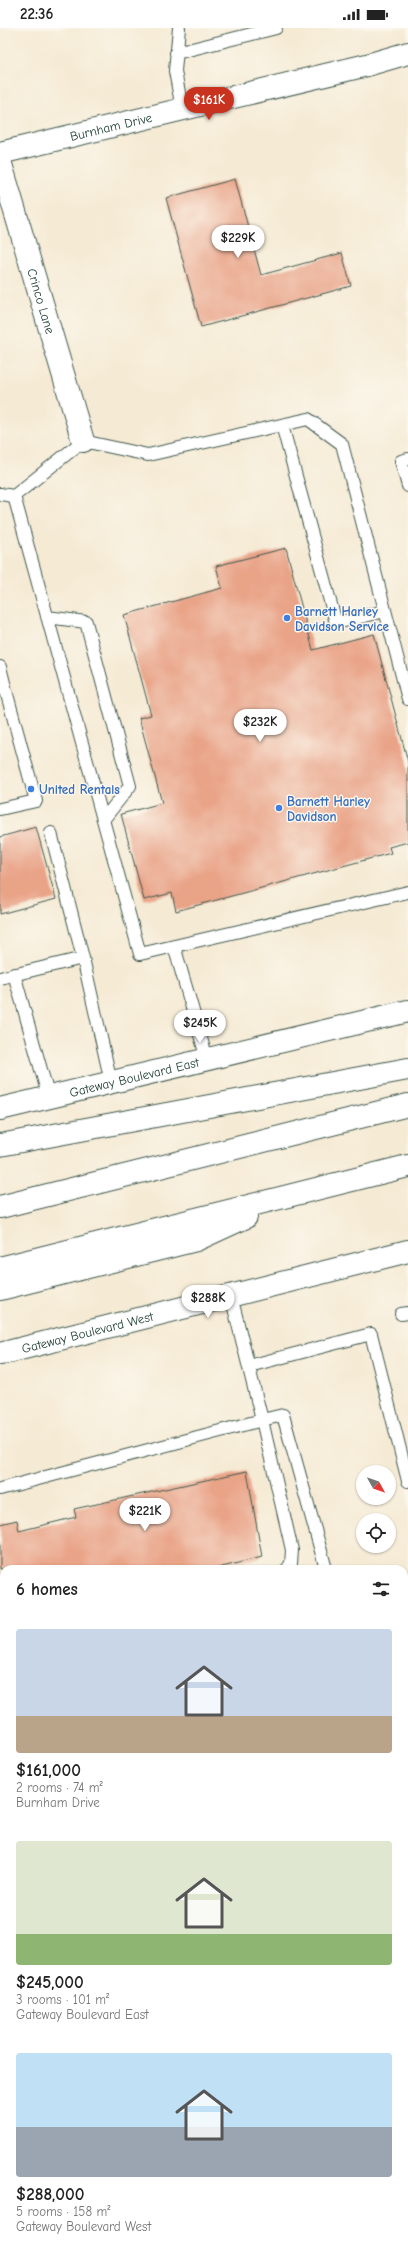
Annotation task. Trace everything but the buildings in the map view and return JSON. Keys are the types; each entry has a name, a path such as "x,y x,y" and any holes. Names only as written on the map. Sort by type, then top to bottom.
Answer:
{"main road":[{"name":"Burnham Drive","path":"0,153 408,53"},
{"name":"Crinco Lane","path":"0,161 84,441"},
{"name":"Gateway Boulevard East","path":"0,1109 408,1011"},
{"path":"0,1145 408,1070"},
{"path":"0,1208 408,1105"},
{"path":"0,1268 408,1166"},
{"path":"0,1289 196,1240 297,1194"},
{"name":"Gateway Boulevard West","path":"0,1354 408,1251"}],"lane":[{"path":"179,28 175,71 182,109"},
{"path":"176,53 276,28"},
{"path":"0,494 14,496 84,441 148,455 308,419 342,444 408,700"},
{"path":"282,425 336,623 385,611"},
{"path":"408,459 402,461 408,486"},
{"path":"14,496 140,954 408,892"},
{"path":"47,617 86,622 130,786 103,820"},
{"path":"0,667 3,688 36,801 0,809"},
{"path":"51,833 83,958 111,1082"},
{"path":"174,946 207,1059"},
{"path":"0,978 83,958"},
{"path":"14,974 49,1098"},
{"path":"231,1296 292,1550 289,1565"},
{"path":"248,1366 371,1334 408,1481"},
{"path":"0,1489 283,1415 325,1565"}],"place":[{"name":"Barnett Harley Davidson Service","path":"287,618"},
{"name":"United Rentals","path":"31,789"},
{"name":"Barnett Harley Davidson","path":"279,808"}]}
